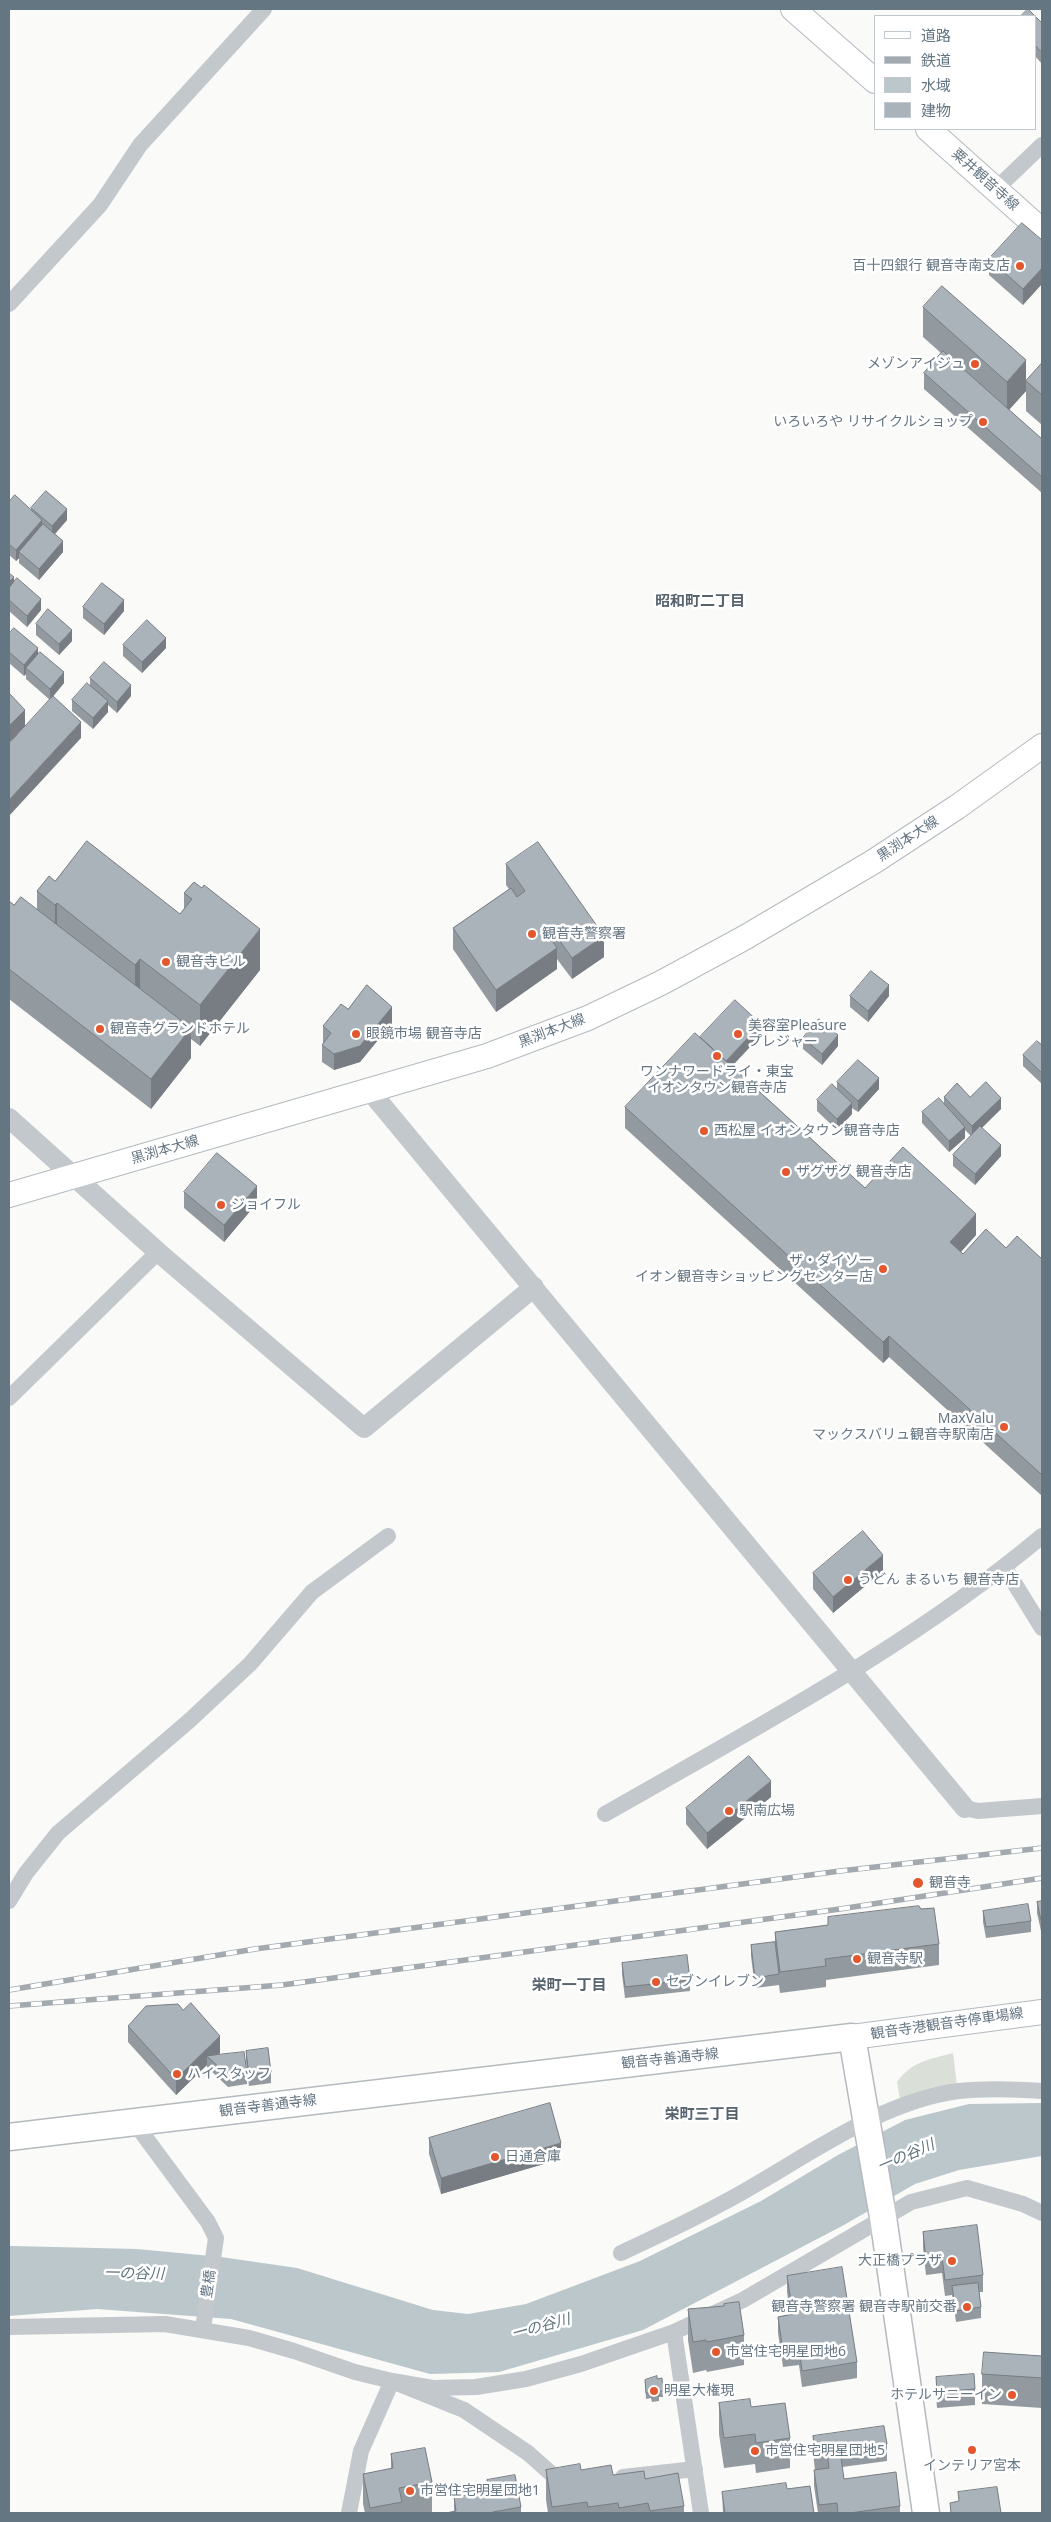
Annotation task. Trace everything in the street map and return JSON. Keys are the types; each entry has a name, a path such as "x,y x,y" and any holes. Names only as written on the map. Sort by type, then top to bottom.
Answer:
{"main road":[{"path":"793,9 874,80"},
{"name":"粟井観音寺線","path":"929,130 1042,231"},
{"name":"黒渕本大線","path":"9,1195 487,1056 588,1018 661,983 744,938 873,862 957,807 1042,746"},
{"name":"観音寺港観音寺停車場線","path":"852,2037 1042,2012"},
{"path":"852,2037 882,2217 926,2513"},
{"name":"観音寺善通寺線","path":"9,2137 852,2037"}],"street":[{"path":"9,304 100,205 140,145 264,9"},
{"path":"996,189 1042,145"},
{"path":"370,1091 965,1808 978,1811 1042,1806"},
{"path":"9,1118 76,1176 158,1252 364,1428 534,1287"},
{"path":"9,1398 158,1252"},
{"path":"9,1901 26,1873 58,1833 189,1721 250,1664 312,1592 388,1536"},
{"path":"605,1814 851,1670 1005,1568 1042,1536"},
{"path":"1005,1568 1042,1628"},
{"path":"621,2253 697,2217 760,2182 820,2145 902,2106 958,2091 1042,2091"},
{"name":"豊橋","path":"134,2122 208,2222 216,2238 203,2329"},
{"path":"9,2327 164,2324 203,2329 294,2351 355,2372 392,2381 433,2388 476,2387 526,2379 674,2332 743,2300 840,2245 882,2217 911,2202 967,2188 1023,2204 1042,2214"},
{"path":"674,2332 701,2513"},
{"path":"392,2381 464,2410 528,2453 563,2485 582,2482"},
{"path":"349,2513 360,2451 392,2381"},
{"path":"610,2479 694,2468"}],"shaded area":[{"path":"953,2053 957,2086 900,2099 897,2082 902,2075 922,2062"}],"water":[{"name":"一の谷川","path":"1042,2103 1042,2156 959,2170 915,2184 844,2225 643,2330 499,2372 430,2374 231,2319 97,2309 9,2316 9,2246 137,2249 221,2257 297,2268 433,2310 468,2314 526,2304 640,2261 761,2201 838,2155 905,2120 969,2104"}],"building":[{"path":"1028,9 1034,15 1022,15"},
{"path":"1036,17 1042,23 1042,53 1036,46"},
{"name":"百十四銀行 観音寺南支店","path":"1022,223 1042,240 1042,268 1023,289 989,259"},
{"path":"942,286 1026,360 1007,382 923,307"},
{"path":"943,351 1042,439 1042,477 924,373"},
{"path":"1042,363 1042,395 1026,381"},
{"path":"46,491 67,509 52,526 31,508"},
{"path":"15,495 42,520 16,550 9,544 9,502"},
{"path":"43,524 63,541 39,569 19,552"},
{"path":"9,573 14,577 9,582"},
{"path":"17,578 41,599 27,616 9,600 9,588"},
{"path":"102,583 124,600 104,624 83,607"},
{"path":"48,609 72,630 59,644 36,624"},
{"path":"147,620 166,638 142,662 123,645"},
{"path":"14,628 38,648 24,665 9,652 9,634"},
{"path":"40,652 64,672 50,689 26,668"},
{"path":"104,662 131,685 117,702 90,678"},
{"path":"87,683 108,701 93,718 72,700"},
{"path":"9,693 25,710 9,726"},
{"path":"53,696 81,722 9,800 9,744"},
{"path":"87,841 180,914 192,899 184,893 194,882 202,888 204,885 260,929 200,1005 140,959 135,965 57,903 55,905 37,891 49,876 55,881"},
{"name":"観音寺警察署","path":"538,842 604,936 572,958 552,930 547,933 557,948 496,990 453,928 511,888 517,897 525,891 506,864"},
{"name":"観音寺グランドホテル","path":"21,897 191,1028 151,1079 9,969 9,901 14,905"},
{"path":"871,971 889,985 868,1011 850,996"},
{"path":"367,985 392,1007 360,1046 334,1054 322,1045 331,1033 323,1026 341,1004 348,1009"},
{"path":"735,1000 761,1024 726,1061 700,1037"},
{"path":"819,1019 838,1035 822,1054 803,1038"},
{"path":"695,1033 865,1188 903,1147 976,1214 950,1242 963,1254 986,1229 1006,1248 1017,1236 1042,1259 1042,1475 889,1336 883,1342 625,1107"},
{"path":"1037,1041 1042,1045 1042,1073 1023,1055"},
{"path":"858,1060 879,1078 858,1101 837,1082"},
{"path":"986,1082 1001,1098 972,1126 944,1097 957,1083 970,1097"},
{"path":"832,1084 852,1103 837,1119 817,1100"},
{"path":"939,1098 965,1127 949,1141 922,1112"},
{"path":"980,1126 1001,1145 975,1174 953,1155"},
{"path":"217,1153 257,1186 224,1225 184,1192"},
{"path":"863,1531 883,1555 833,1597 813,1573"},
{"path":"749,1756 771,1781 707,1833 686,1808"},
{"path":"1042,1901 1042,1920 1041,1920 1037,1902"},
{"path":"1028,1904 1031,1921 986,1927 983,1911"},
{"path":"919,1906 921,1909 934,1908 939,1944 825,1959 826,1966 780,1972 775,1932 828,1925 828,1917"},
{"path":"775,1942 779,1974 755,1978 751,1945"},
{"path":"687,1955 690,1980 625,1987 622,1963"},
{"name":"ハイスタッフ","path":"191,2003 220,2036 176,2079 128,2026 146,2006 178,2004 183,2010"},
{"path":"268,2048 271,2072 249,2075 246,2051"},
{"path":"244,2052 247,2073 228,2076 207,2056"},
{"path":"550,2103 561,2143 441,2178 429,2138"},
{"name":"大正橋プラザ","path":"977,2225 983,2275 945,2280 942,2257 926,2259 923,2232"},
{"path":"842,2267 857,2362 802,2371 799,2348 783,2351 778,2317 793,2314 787,2276"},
{"path":"978,2283 981,2307 956,2311 952,2286"},
{"path":"739,2302 744,2335 707,2342 706,2340 693,2342 688,2309 724,2306 724,2304"},
{"path":"984,2352 1042,2356 1042,2378 982,2374"},
{"path":"974,2374 975,2389 937,2392 936,2377"},
{"name":"明星大権現","path":"657,2376 657,2379 662,2378 663,2391 659,2391 659,2396 652,2397 651,2393 646,2393 645,2380"},
{"path":"750,2399 751,2407 785,2403 790,2438 756,2443 755,2434 724,2438 719,2403"},
{"path":"884,2426 887,2444 840,2451 844,2479 896,2472 900,2506 838,2513 837,2503 819,2505 814,2470 829,2468 827,2452 815,2454 813,2436"},
{"path":"425,2448 432,2482 399,2488 402,2502 370,2508 363,2474 393,2468 391,2454"},
{"path":"580,2464 581,2470 611,2465 613,2475 644,2471 645,2479 678,2473 684,2506 650,2511 648,2503 619,2508 618,2503 588,2507 587,2502 552,2507 546,2470"},
{"path":"515,2475 521,2507 493,2513 446,2513 456,2511 454,2497 489,2491 487,2480"},
{"path":"786,2483 787,2489 810,2486 814,2513 725,2513 722,2492"},
{"path":"997,2487 1001,2513 951,2513 950,2503 959,2501 958,2492"}],"railway":[{"path":"9,1990 255,1949 840,1871 1042,1848"},
{"path":"9,2006 282,1985 840,1909 1042,1878"}],"place":[{"name":"百十四銀行 観音寺南支店","path":"1020,266"},
{"name":"メゾンアイジュ","path":"975,364"},
{"name":"いろいろや リサイクルショップ","path":"983,422"},
{"name":"観音寺警察署","path":"532,934"},
{"name":"観音寺ビル","path":"166,962"},
{"name":"観音寺グランドホテル","path":"100,1029"},
{"name":"眼鏡市場 観音寺店","path":"356,1034"},
{"name":"美容室Pleasure プレジャー","path":"738,1034"},
{"name":"ワンナワードライ・東宝 イオンタウン観音寺店","path":"717,1056"},
{"name":"西松屋 イオンタウン観音寺店","path":"704,1131"},
{"name":"ザグザグ 観音寺店","path":"786,1172"},
{"name":"ジョイフル","path":"221,1205"},
{"name":"ザ・ダイソー イオン観音寺ショッピングセンター店","path":"883,1269"},
{"name":"MaxValu マックスバリュ観音寺駅南店","path":"1004,1427"},
{"name":"うどん まるいち 観音寺店","path":"848,1580"},
{"name":"駅南広場","path":"729,1811"},
{"name":"観音寺","path":"918,1883"},
{"name":"観音寺駅","path":"857,1959"},
{"name":"セブンイレブン","path":"656,1982"},
{"name":"ハイスタッフ","path":"177,2074"},
{"name":"日通倉庫","path":"495,2157"},
{"name":"大正橋プラザ","path":"952,2261"},
{"name":"観音寺警察署 観音寺駅前交番","path":"967,2307"},
{"name":"市営住宅明星団地6","path":"716,2352"},
{"name":"明星大権現","path":"654,2391"},
{"name":"ホテルサニーイン","path":"1012,2395"},
{"name":"インテリア宮本","path":"972,2450"},
{"name":"市営住宅明星団地5","path":"755,2451"},
{"name":"市営住宅明星団地1","path":"410,2491"}],"district":[{"name":"昭和町二丁目","path":"700,602"},
{"name":"栄町一丁目","path":"569,1986"},
{"name":"栄町三丁目","path":"702,2115"}]}
